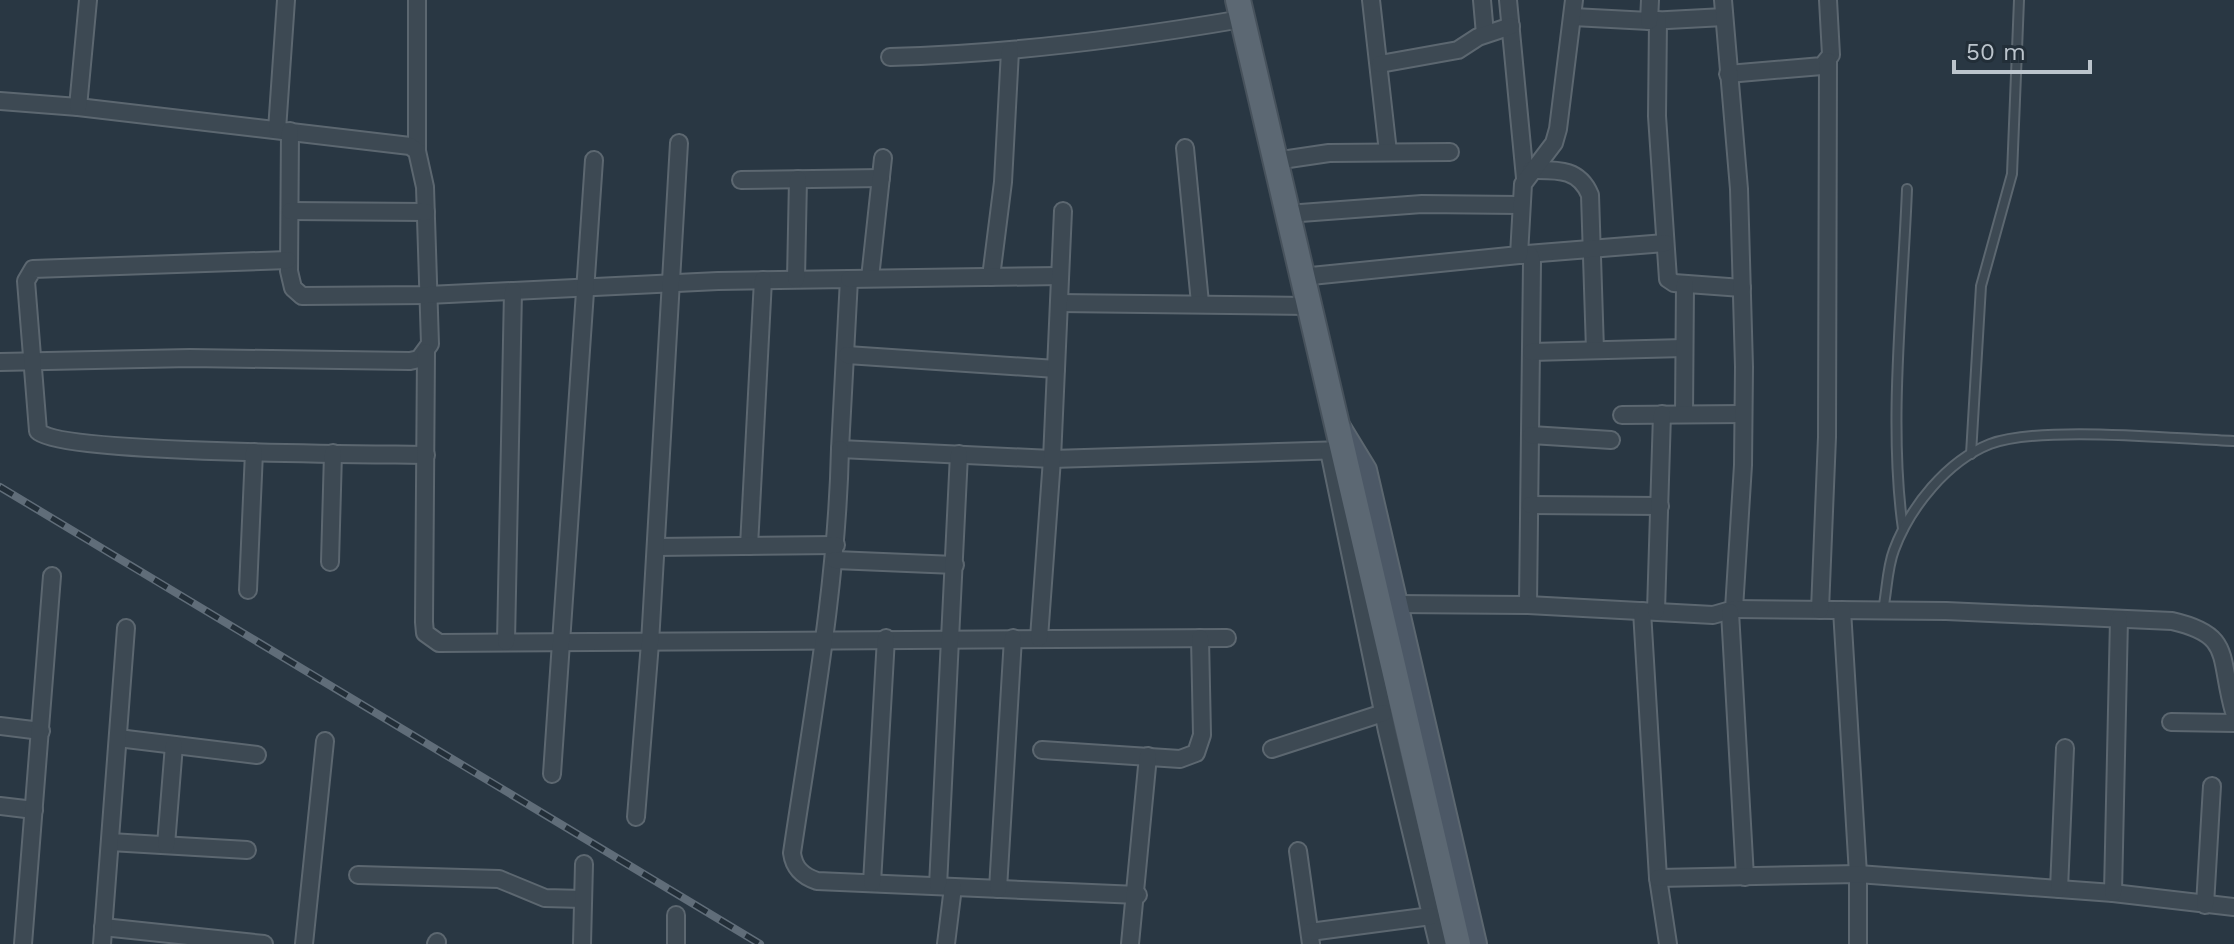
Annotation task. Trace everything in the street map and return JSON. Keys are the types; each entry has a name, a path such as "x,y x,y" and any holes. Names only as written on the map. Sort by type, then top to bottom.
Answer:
{"main road":[{"path":"1240,9 1337,425 1340,455 1458,944"},
{"path":"1337,425 1365,470 1475,944"}],"street":[{"path":"78,107 88,0"},
{"path":"286,0 283,130 290,211 288,260 293,288 302,296 428,295 796,279 1060,276"},
{"path":"417,0 417,151 426,212 430,344 426,352 425,633 439,643 563,644 886,638 1227,638"},
{"path":"1371,0 1388,152"},
{"path":"1482,0 1485,34"},
{"path":"1508,0 1528,174 1519,205 1523,254 1532,262 1528,605"},
{"path":"1528,174 1551,148 1558,129 1574,0"},
{"path":"1650,0 1654,21 1668,279 1685,284 1742,288"},
{"path":"1820,610 1827,437 1828,61 1831,44 1828,0"},
{"path":"1573,17 1654,21 1724,8 1739,189 1742,288 1743,414 1732,611 1745,877"},
{"path":"890,57 1010,51 1137,37 1240,9"},
{"path":"1380,64 1458,50 1485,34 1511,26"},
{"path":"991,277 1003,182 1010,51"},
{"path":"1728,74 1822,66 1828,61"},
{"path":"0,101 396,143 417,151"},
{"path":"636,817 650,643 679,143"},
{"path":"1185,148 1200,303"},
{"path":"1275,161 1329,153 1450,152"},
{"path":"870,278 883,158"},
{"path":"552,774 594,160"},
{"path":"1528,174 1569,171 1586,187 1592,248 1595,350"},
{"path":"741,180 881,178"},
{"path":"796,279 798,179"},
{"path":"1287,214 1422,204 1519,205"},
{"path":"290,211 426,212"},
{"path":"1039,638 1052,459 1063,211"},
{"path":"1301,277 1665,243"},
{"path":"288,260 33,269 26,281 34,361 35,425 42,436 136,447 426,455"},
{"path":"849,279 835,552 826,641 793,860 804,877 817,881 1138,895"},
{"path":"749,546 763,280"},
{"path":"1684,414 1685,284"},
{"path":"506,642 513,291"},
{"path":"1059,303 1308,306"},
{"path":"1531,352 1684,348"},
{"path":"0,362 190,358 410,361 426,352"},
{"path":"847,355 1056,369"},
{"path":"1662,414 1660,506 1649,611 1658,878 1668,944"},
{"path":"1622,415 1743,414"},
{"path":"1531,435 1611,440"},
{"path":"840,449 1052,459 1340,455 1383,713 1438,944"},
{"path":"248,590 254,452"},
{"path":"330,562 333,453"},
{"path":"946,944 959,454"},
{"path":"1530,505 1660,506"},
{"path":"656,547 749,546 955,565"},
{"path":"23,944 52,576"},
{"path":"1395,604 1528,605 1713,615 1732,611 1883,610 2172,621 2213,633 2226,652 2234,712"},
{"path":"1842,610 1858,874 1858,944"},
{"path":"2113,893 2119,619"},
{"path":"102,944 126,628"},
{"path":"872,883 886,638"},
{"path":"998,889 1013,638"},
{"path":"1042,750 1188,758 1199,747 1202,735 1200,638"},
{"path":"1272,749 1383,713"},
{"path":"2171,722 2234,723"},
{"path":"0,726 41,731"},
{"path":"118,738 257,755"},
{"path":"304,944 325,741"},
{"path":"166,845 174,745"},
{"path":"2059,889 2065,748"},
{"path":"1130,944 1138,895 1148,756"},
{"path":"2205,905 2212,786"},
{"path":"0,806 34,810"},
{"path":"110,842 247,850"},
{"path":"1298,851 1310,938 1431,916"},
{"path":"582,944 584,864"},
{"path":"1658,878 1858,874 2113,893 2234,907"},
{"path":"358,875 499,879 545,898 583,899"},
{"path":"676,915 676,944"},
{"path":"103,927 264,944"}],"lane":[{"path":"1971,454 1981,286 2012,174 2019,0"},
{"path":"1903,530 1898,474 1907,189"},
{"path":"1883,610 1893,553 1903,530 1934,485 1971,454 1990,445 2026,436 2234,441"}],"railway":[{"path":"0,487 760,944"}]}
